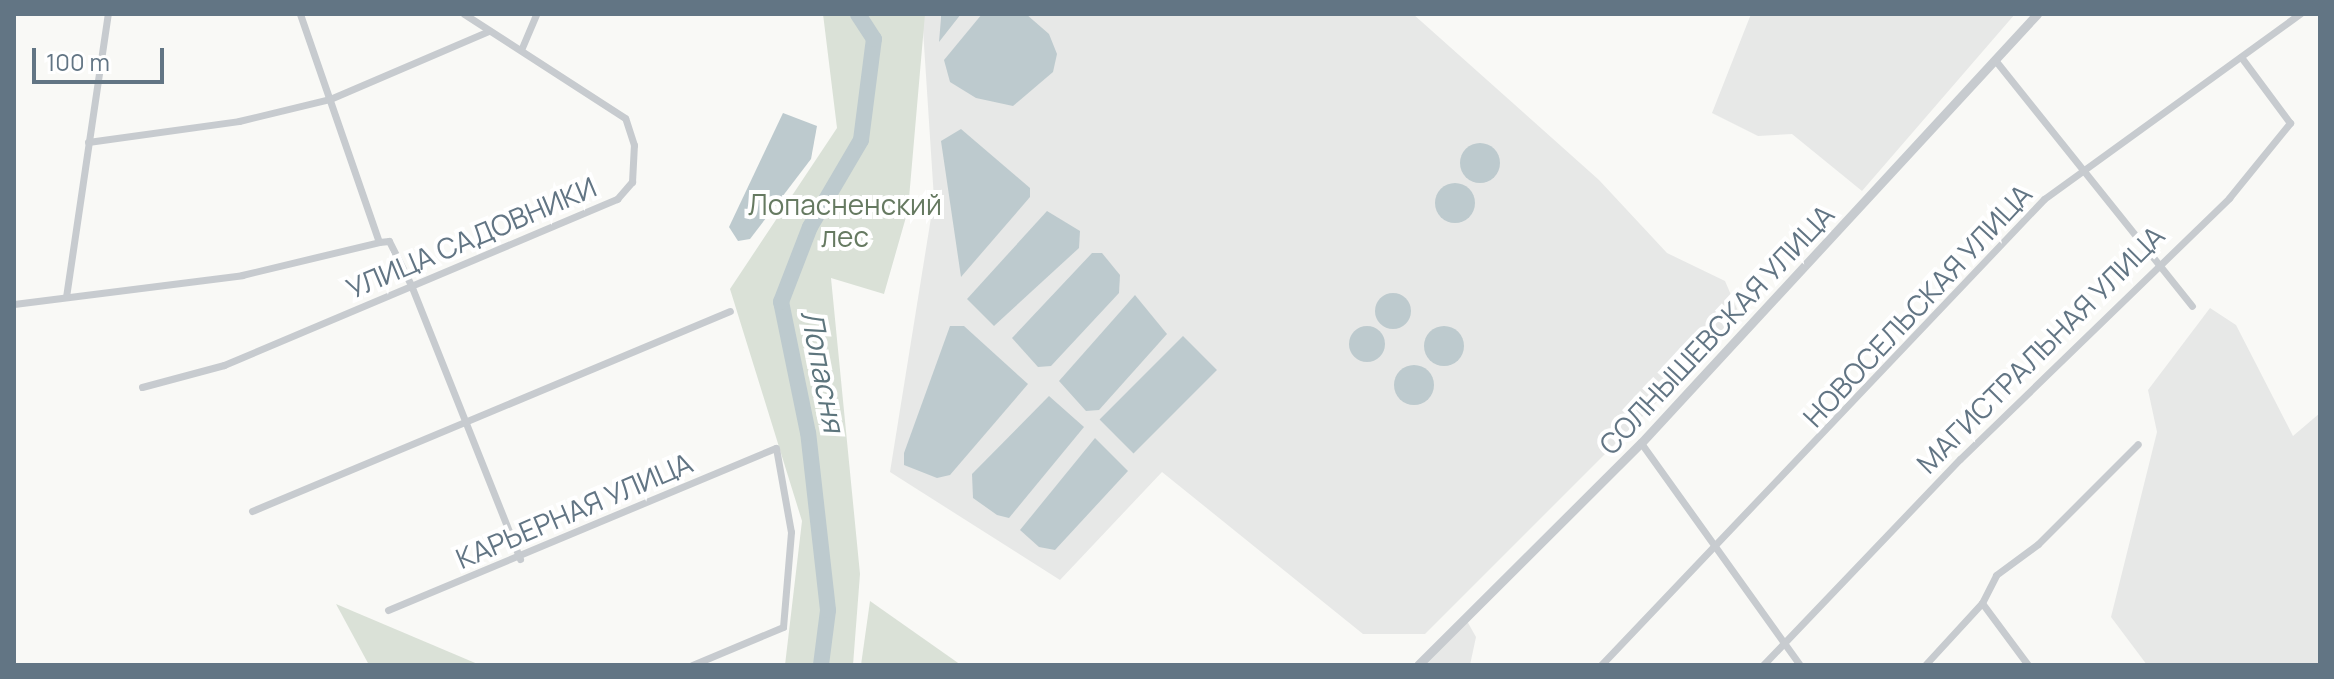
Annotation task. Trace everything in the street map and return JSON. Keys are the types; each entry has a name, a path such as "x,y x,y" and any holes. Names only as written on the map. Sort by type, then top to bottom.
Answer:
{"street":[{"path":"66,297 108,14"},
{"path":"300,14 379,242 389,241 411,285 520,559"},
{"name":"УЛИЦА САДОВНИКИ","path":"142,387 224,365 617,199 632,182 634,145 625,118 464,14"},
{"path":"521,50 536,14"},
{"name":"СОЛНЫШЕВСКАЯ УЛИЦА","path":"1418,665 1641,443 2037,14"},
{"name":"НОВОСЕЛЬСКАЯ УЛИЦА","path":"1601,665 2044,199 2300,14"},
{"path":"88,142 239,121 330,99 489,31"},
{"name":"МАГИСТРАЛЬНАЯ УЛИЦА","path":"1763,665 2154,264 2229,198 2290,123 2241,57"},
{"path":"1995,60 2086,168 2154,264 2192,306"},
{"name":"УЛИЦА САДОВНИКИ","path":"14,304 242,275 379,242"},
{"path":"252,511 730,311"},
{"path":"1641,443 1800,665"},
{"path":"1925,665 1982,603 1996,575 2038,544 2138,444"},
{"name":"КАРЬЕРНАЯ УЛИЦА","path":"388,610 520,559 776,448 791,532 783,627 692,665"},
{"path":"1982,603 2028,665"}],"shaded area":[{"path":"922,14 1413,14 1599,180 1667,253 1725,281 1741,318 1425,634 1363,634 1162,472 1060,580 890,472 934,199"},
{"path":"941,14 961,14 939,42 941,18"},
{"path":"982,14 1026,14 1049,34 1057,54 1053,72 1013,106 976,98 950,82 944,60"},
{"path":"1751,14 2015,14 1862,191 1792,134 1758,136 1712,113"},
{"path":"783,113 817,126 811,159 750,239 738,241 729,227"},
{"path":"961,129 1030,188 1030,197 961,277 941,141"},
{"path":"1480,143 1494,149 1500,163 1494,177 1480,183 1466,177 1460,163 1466,149"},
{"path":"1455,183 1469,189 1475,203 1469,217 1455,223 1441,217 1435,203 1441,189"},
{"path":"1047,211 1080,231 1079,248 994,326 967,299"},
{"path":"1092,253 1102,253 1120,275 1119,293 1051,366 1038,367 1012,338"},
{"path":"1393,293 1405,299 1411,311 1405,323 1393,329 1381,323 1375,311 1381,299"},
{"path":"1135,295 1167,334 1099,410 1086,411 1059,381"},
{"path":"2210,308 2236,325 2293,436 2320,413 2320,665 2147,665 2111,617 2157,432 2148,390"},
{"path":"950,326 964,326 1028,384 950,475 937,478 904,465 904,453"},
{"path":"1367,326 1379,332 1385,344 1379,356 1367,362 1355,356 1349,344 1355,332"},
{"path":"1444,326 1458,332 1464,346 1458,360 1444,366 1430,360 1424,346 1430,332"},
{"path":"1183,336 1217,370 1134,453 1100,419"},
{"path":"1414,365 1428,371 1434,385 1428,399 1414,405 1400,399 1394,385 1400,371"},
{"path":"1049,396 1084,427 1009,518 997,515 973,498 972,474"},
{"path":"1095,438 1128,471 1055,550 1039,547 1020,530"},
{"path":"1467,621 1476,637 1470,665 1422,665"}],"green space":[{"name":"Лопасненский лес","path":"823,14 925,14 908,210 884,294 831,278 860,574 853,665 785,665 802,521 730,289 837,128"},
{"path":"870,601 961,665 861,665"},
{"path":"336,604 480,665 369,665"}],"waterway":[{"name":"Лопасня","path":"821,665 828,610 808,433 781,302 810,227 861,140 874,39 858,14"}]}
